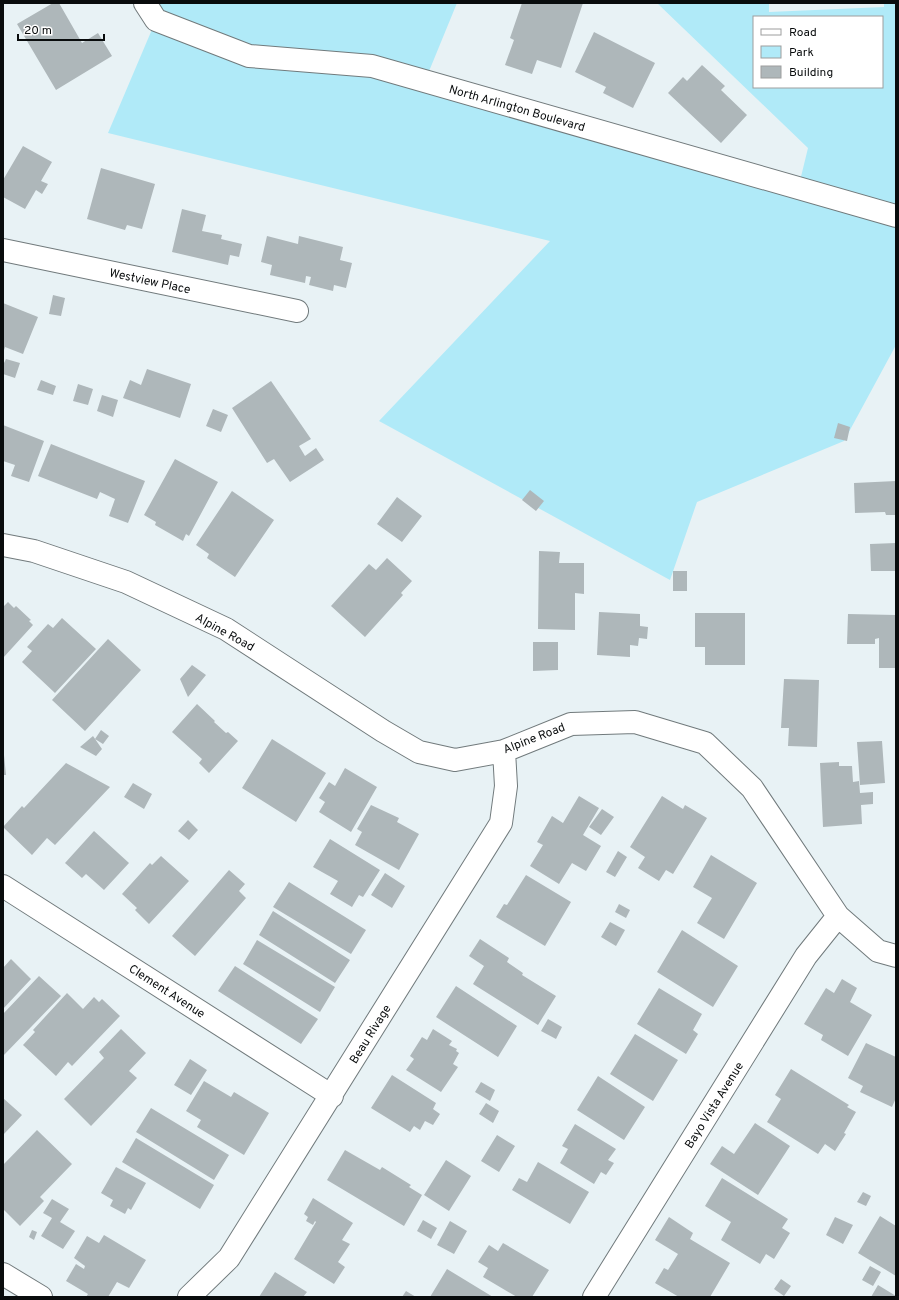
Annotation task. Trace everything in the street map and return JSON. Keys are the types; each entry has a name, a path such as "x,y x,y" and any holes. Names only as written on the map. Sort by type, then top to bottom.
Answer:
{"street":[{"name":"North Arlington Boulevard","path":"145,3 156,20 249,56 372,66 896,216"},
{"name":"Westview Place","path":"3,250 297,311"},
{"name":"Alpine Road","path":"3,545 34,551 126,582 226,629 383,731 419,752 455,760 504,751 571,724 635,722 706,743 752,788 838,916 878,951 896,956"},
{"name":"Beau Rivage","path":"189,1297 229,1258 332,1096 501,823 506,786 504,751"},
{"name":"Clement Avenue","path":"3,886 332,1096"},
{"name":"Bayo Vista Avenue","path":"594,1297 806,956 838,916"},
{"path":"3,1274 40,1297"}],"green space":[{"path":"145,3 457,3 425,81 798,189 808,148 657,3 769,3 769,12 884,7 884,3 896,3 896,345 844,441 697,502 670,580 379,421 550,241 108,133 156,20"}],"building":[{"path":"53,3 59,3 82,43 98,33 112,56 56,90 17,24"},
{"path":"522,3 583,3 561,68 537,60 532,74 505,65 514,40 510,38"},
{"path":"594,32 655,63 633,108 603,93 606,87 575,72"},
{"path":"702,65 725,86 721,90 747,115 721,143 668,93 683,77 687,81"},
{"path":"23,146 52,162 41,181 48,184 42,194 36,190 25,209 3,197 3,180"},
{"path":"101,168 155,184 142,229 127,225 125,230 87,219"},
{"path":"182,209 206,215 202,231 222,235 221,239 242,244 239,257 230,255 228,265 172,252"},
{"path":"267,236 298,244 299,236 343,247 340,260 352,263 346,288 334,285 333,291 309,285 311,277 306,276 305,283 270,275 272,265 261,262"},
{"path":"53,295 65,298 61,316 49,314"},
{"path":"3,303 38,317 23,354 5,347 3,353"},
{"path":"6,359 20,363 15,378 3,374 3,365"},
{"path":"147,369 191,384 180,418 123,398 130,380 141,385"},
{"path":"41,380 56,386 53,395 37,390"},
{"path":"271,381 311,439 299,446 305,456 316,448 324,460 290,482 274,459 267,463 232,408"},
{"path":"78,384 93,389 88,405 73,401"},
{"path":"102,395 118,400 113,417 97,411"},
{"path":"213,409 228,415 221,432 206,426"},
{"path":"838,423 850,427 847,441 834,438"},
{"path":"3,425 44,441 29,482 11,476 15,465 3,461"},
{"path":"51,444 145,481 128,523 109,516 115,499 100,492 97,499 38,476"},
{"path":"175,459 218,482 189,536 186,534 183,541 155,525 156,522 144,515"},
{"path":"896,481 896,515 886,515 885,512 855,513 854,483"},
{"path":"530,490 544,501 536,511 522,500"},
{"path":"232,491 274,520 235,577 207,558 209,554 196,545"},
{"path":"397,497 422,516 402,542 377,524"},
{"path":"896,543 896,571 871,571 870,544"},
{"path":"539,551 560,552 559,563 584,563 584,594 575,593 575,630 538,629"},
{"path":"387,558 412,581 401,593 403,595 365,637 331,606 369,564 376,570"},
{"path":"673,571 687,571 687,591 673,591"},
{"path":"8,602 14,608 16,606 31,620 29,621 33,625 3,658 3,607"},
{"path":"599,612 640,614 640,626 648,627 647,639 639,638 638,646 630,645 630,657 597,655"},
{"path":"695,613 745,613 745,665 705,665 705,647 695,647"},
{"path":"848,614 896,615 896,668 879,668 879,638 875,639 875,644 847,644"},
{"path":"62,618 96,649 55,693 22,662 32,651 27,647 48,624 53,628"},
{"path":"108,639 141,670 85,731 52,700"},
{"path":"533,642 558,642 558,670 533,671"},
{"path":"192,665 206,675 188,697 180,679"},
{"path":"784,679 819,680 817,747 788,746 789,728 781,728"},
{"path":"197,704 226,733 228,732 238,741 209,773 199,763 202,759 172,732"},
{"path":"101,730 109,736 103,744 95,739"},
{"path":"93,736 102,749 96,756 80,747"},
{"path":"272,739 326,773 296,822 242,788"},
{"path":"882,741 885,783 860,785 857,742"},
{"path":"4,755 6,775 3,775"},
{"path":"839,762 839,766 852,766 853,782 859,781 860,793 873,792 873,804 861,805 862,824 823,827 820,763"},
{"path":"66,763 110,787 55,845 47,838 32,855 3,827 22,806 24,808"},
{"path":"345,768 377,787 351,832 319,812 325,802 319,798 329,782 335,786"},
{"path":"133,783 152,794 144,809 124,797"},
{"path":"579,796 599,808 583,835 601,846 586,871 572,863 559,884 530,866 543,845 537,842 552,816 563,823"},
{"path":"662,796 683,809 685,805 707,818 673,874 666,870 659,881 638,868 645,857 630,847"},
{"path":"371,805 399,818 397,822 419,834 399,870 355,845 362,832 357,829"},
{"path":"602,809 614,817 601,835 589,827"},
{"path":"188,820 198,830 189,840 178,831"},
{"path":"94,831 129,863 104,890 86,874 82,878 65,863"},
{"path":"330,839 380,870 363,897 359,895 352,907 330,894 338,881 313,867"},
{"path":"618,851 627,857 615,877 606,872"},
{"path":"711,855 757,883 724,939 697,923 712,898 693,887"},
{"path":"161,856 189,881 149,924 135,910 137,908 122,894 150,863 152,865"},
{"path":"229,870 245,884 239,891 246,898 195,956 172,936"},
{"path":"385,873 405,886 392,908 371,895"},
{"path":"526,875 571,902 545,946 496,917 504,904 507,905"},
{"path":"289,882 366,930 351,954 273,907"},
{"path":"619,904 630,910 626,918 615,912"},
{"path":"273,911 350,960 335,983 259,935"},
{"path":"610,922 625,930 616,946 601,937"},
{"path":"682,930 738,966 713,1007 657,972"},
{"path":"480,939 509,958 507,962 523,973 522,975 556,996 538,1025 473,984 484,966 469,956"},
{"path":"257,940 335,987 320,1012 243,964"},
{"path":"11,959 31,979 3,1009 3,968"},
{"path":"235,966 318,1019 301,1044 218,991"},
{"path":"39,976 61,996 3,1056 3,1014"},
{"path":"842,979 857,988 850,1002 872,1015 848,1056 821,1040 823,1035 804,1024 826,988 834,993"},
{"path":"456,986 517,1026 498,1057 436,1017"},
{"path":"659,988 702,1014 693,1030 698,1034 686,1054 637,1024"},
{"path":"67,993 83,1009 94,997 99,1002 102,999 120,1016 72,1066 68,1062 56,1076 23,1045 35,1032 33,1030"},
{"path":"548,1019 562,1027 556,1039 541,1031"},
{"path":"121,1029 146,1053 129,1071 137,1078 91,1126 64,1099 104,1058 99,1052"},
{"path":"433,1029 452,1041 449,1045 457,1049 456,1051 459,1053 453,1064 458,1067 441,1092 406,1070 414,1059 410,1056 422,1037 427,1040"},
{"path":"635,1034 678,1060 653,1101 610,1074"},
{"path":"866,1043 896,1057 896,1098 892,1107 860,1092 863,1086 848,1078"},
{"path":"190,1059 207,1070 191,1095 174,1085"},
{"path":"791,1069 849,1105 847,1107 856,1112 844,1133 846,1134 835,1151 825,1144 818,1154 767,1122 781,1099 775,1095"},
{"path":"392,1075 436,1103 433,1109 440,1114 433,1125 425,1121 420,1130 414,1126 410,1132 371,1108"},
{"path":"598,1076 645,1107 624,1140 577,1110"},
{"path":"204,1081 231,1097 234,1092 269,1113 244,1155 197,1127 201,1120 186,1111"},
{"path":"481,1082 495,1090 490,1101 475,1092"},
{"path":"3,1098 22,1115 3,1135"},
{"path":"486,1103 499,1111 493,1123 479,1114"},
{"path":"151,1108 229,1155 214,1180 136,1132"},
{"path":"755,1123 790,1146 758,1195 710,1164 722,1146 734,1154"},
{"path":"575,1124 616,1149 608,1160 614,1163 606,1175 601,1172 594,1184 560,1163 568,1149 562,1146"},
{"path":"37,1130 72,1164 40,1197 44,1201 20,1226 3,1209 3,1165"},
{"path":"497,1135 515,1146 499,1172 481,1161"},
{"path":"136,1138 214,1185 200,1209 122,1162"},
{"path":"345,1150 380,1170 382,1167 411,1185 409,1187 422,1195 404,1226 327,1180"},
{"path":"446,1160 471,1176 449,1211 424,1195"},
{"path":"538,1162 589,1192 570,1224 512,1190 519,1178 527,1182"},
{"path":"116,1167 146,1183 131,1210 128,1208 125,1214 110,1206 113,1200 101,1193"},
{"path":"722,1178 788,1219 782,1228 790,1233 774,1259 766,1254 760,1264 721,1240 731,1222 705,1206"},
{"path":"863,1192 871,1196 866,1206 857,1202"},
{"path":"313,1198 353,1223 342,1240 350,1244 338,1262 345,1267 334,1284 294,1259 316,1222 315,1221 313,1225 306,1221 308,1217 304,1214"},
{"path":"52,1199 69,1209 60,1222 75,1231 63,1249 41,1236 52,1218 43,1213"},
{"path":"880,1216 896,1226 896,1276 858,1253"},
{"path":"669,1217 693,1233 690,1239 730,1263 710,1297 679,1297 655,1283 664,1268 668,1270 678,1254 655,1240"},
{"path":"835,1217 853,1225 843,1244 826,1235"},
{"path":"423,1220 437,1228 431,1239 417,1231"},
{"path":"450,1221 467,1231 454,1254 437,1245"},
{"path":"32,1230 37,1232 34,1240 29,1237"},
{"path":"104,1235 146,1260 129,1288 117,1282 108,1297 86,1297 88,1294 66,1281 76,1264 84,1269 85,1266 74,1258 87,1236 99,1243"},
{"path":"503,1243 549,1270 532,1297 517,1297 483,1277 488,1268 478,1262 489,1245 498,1251"},
{"path":"870,1266 881,1272 873,1286 862,1280"},
{"path":"447,1269 493,1297 430,1297"},
{"path":"275,1272 307,1292 303,1297 259,1297"},
{"path":"781,1279 791,1286 784,1296 774,1289"},
{"path":"878,1285 896,1296 896,1297 871,1297"},
{"path":"406,1291 416,1297 402,1297"}]}
